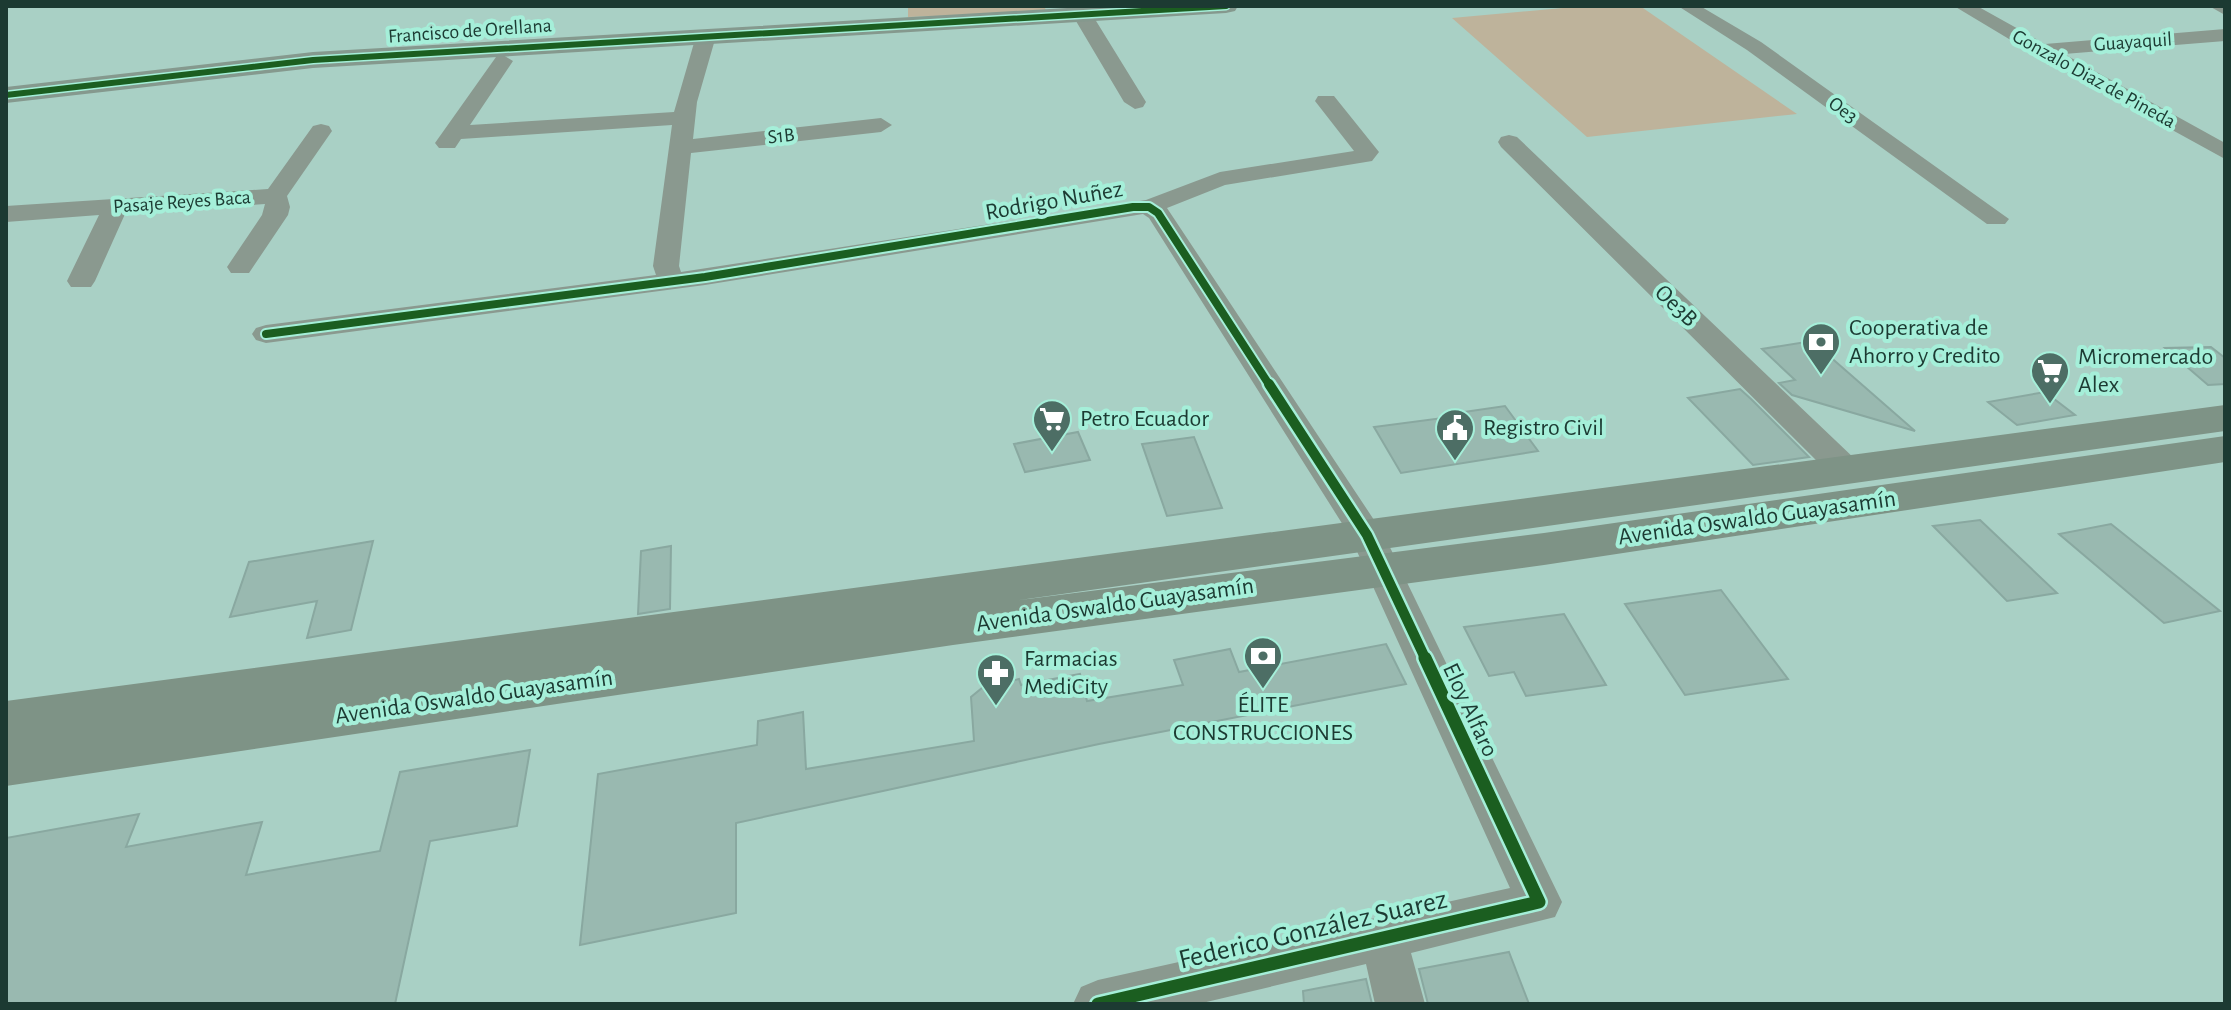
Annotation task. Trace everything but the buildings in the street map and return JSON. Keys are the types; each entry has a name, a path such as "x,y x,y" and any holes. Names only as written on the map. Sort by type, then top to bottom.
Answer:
{"main road":[{"name":"Avenida Oswaldo Guayasamín","path":"6,764 969,624 1844,468 2225,418"},
{"name":"Avenida Oswaldo Guayasamín","path":"6,722 1374,552 1779,515 2225,449"}],"street":[{"name":"Francisco de Orellana","path":"6,95 313,60 1226,6"},
{"name":"Oe3","path":"1687,6 1754,46 1996,219"},
{"name":"Gonzalo Diaz de Pineda","path":"1963,6 2225,152"},
{"path":"2218,6 2225,9"},
{"path":"1083,16 1135,102"},
{"name":"Guayaquil","path":"2041,50 2225,35"},
{"path":"671,281 666,266 686,102 706,36"},
{"path":"503,61 451,138 684,118"},
{"path":"1149,207 1220,179 1364,156 1367,152 1326,101"},
{"name":"S1B","path":"680,147 881,125"},
{"path":"275,196 321,131"},
{"name":"Oe3B","path":"1509,142 1844,468"},
{"name":"Pasaje Reyes Baca","path":"6,214 275,196 278,207 275,215 240,267"},
{"path":"81,281 115,207"},
{"name":"Rodrigo Nuñez","path":"266,334 671,281 937,241 1133,207 1149,207 1158,213 1374,552"},
{"name":"Eloy Alfaro","path":"1374,552 1539,902"},
{"name":"Federico González Suarez","path":"1098,1004 1539,902"},
{"path":"1384,938 1400,1004"}],"shaded area":[{"path":"908,6 1044,6 1047,12 908,17"},
{"path":"1585,6 1640,6 1797,114 1587,137 1452,18"}],"cycle path":[{"path":"6,95 313,60 1226,6"},
{"path":"266,334 705,277 1133,207 1149,207 1158,213 1367,535 1539,902 1098,1004"}],"place":[{"name":"Cooperativa de Ahorro y Credito","path":"1821,376"},
{"name":"Micromercado Alex","path":"2050,405"},
{"name":"Petro Ecuador","path":"1052,453"},
{"name":"Registro Civil","path":"1455,462"},
{"name":"ÉLITE CONSTRUCCIONES","path":"1263,690"},
{"name":"Farmacias MediCity","path":"996,707"}]}
